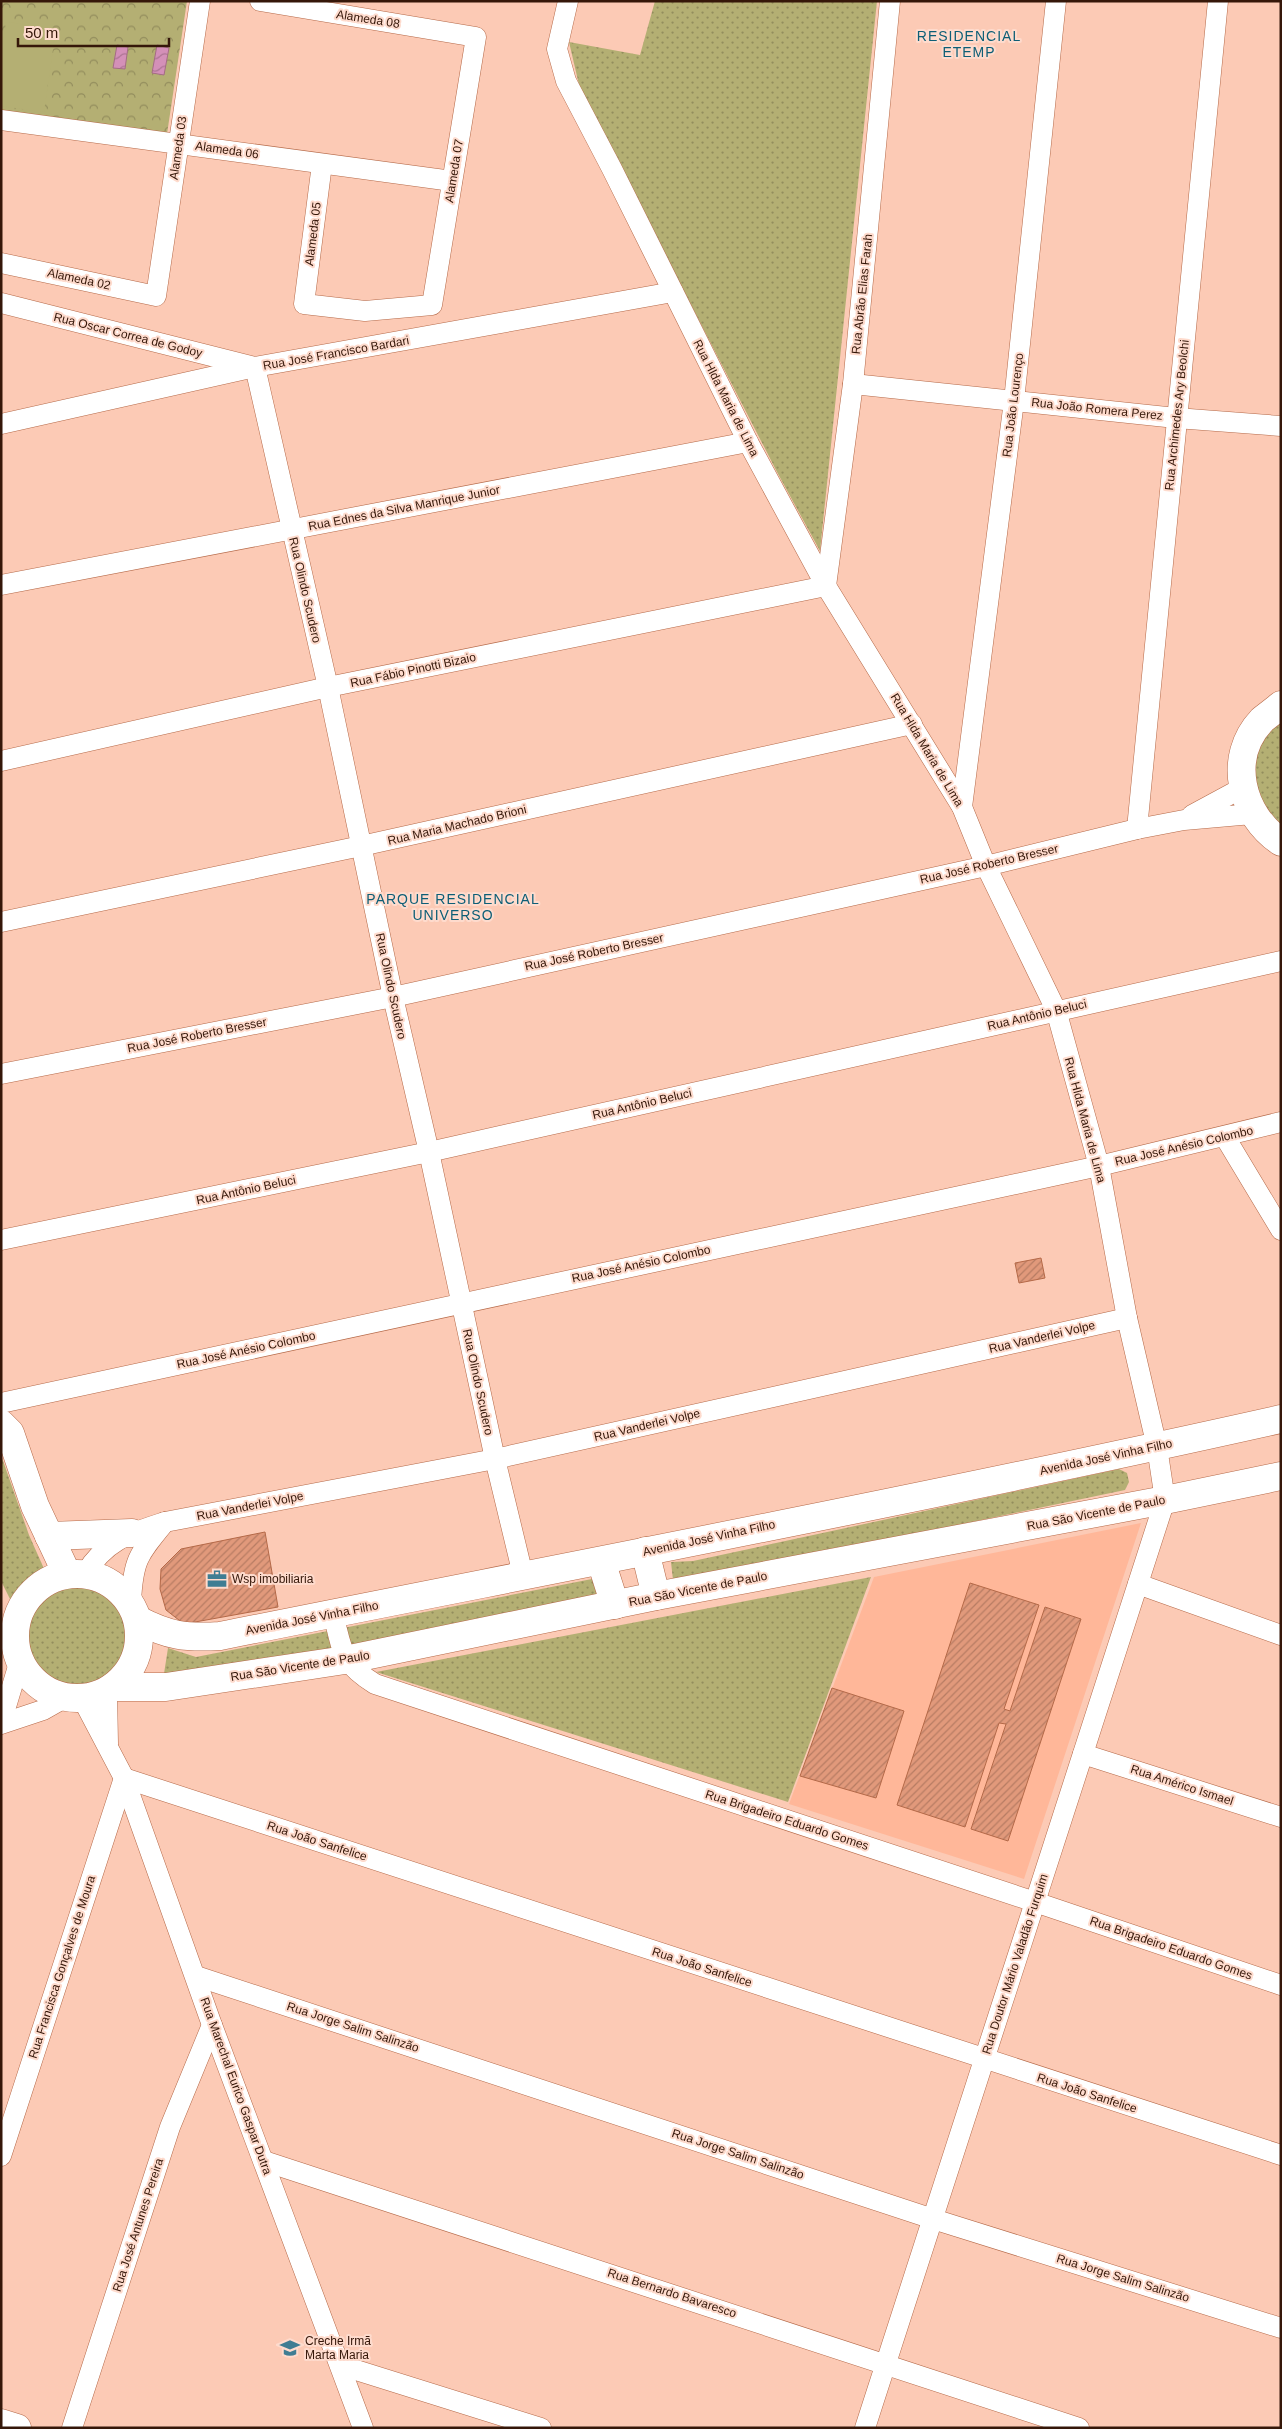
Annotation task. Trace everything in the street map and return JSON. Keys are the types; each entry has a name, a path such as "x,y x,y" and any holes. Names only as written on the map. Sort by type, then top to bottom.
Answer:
{"street":[{"name":"Alameda 03","path":"156,296 200,1"},
{"name":"Alameda 08","path":"260,1 476,37"},
{"name":"Rua Hlda Maria de Lima","path":"568,1 557,49 566,81 748,442 826,586 962,808 986,866 1056,1010 1099,1166 1127,1318 1157,1446 1166,1500"},
{"name":"Rua Abrão Elias Farah","path":"826,586 853,384 890,1"},
{"name":"Rua João Lourenço","path":"962,808 1014,400 1056,1"},
{"name":"Rua Archimedes Ary Beolchi","path":"1137,829 1218,1"},
{"name":"Alameda 07","path":"432,305 476,37"},
{"name":"Alameda 06","path":"1,120 452,181"},
{"name":"Alameda 05","path":"322,164 304,304 365,311 432,305"},
{"name":"Alameda 02","path":"1,263 156,296"},
{"name":"Rua José Francisco Bardari","path":"1,424 255,367 673,292"},
{"name":"Rua Oscar Correa de Godoy","path":"1,303 255,367"},
{"name":"Rua Olindo Scudero","path":"255,367 328,687 393,996 430,1152 495,1459 524,1575"},
{"name":"Rua João Romera Perez","path":"853,384 1176,418 1281,426"},
{"name":"Rua Ednes da Silva Manrique Junior","path":"1,585 748,442"},
{"name":"Rua Fábio Pinotti Bizaio","path":"1,761 328,687 826,586"},
{"path":"1281,705 1262,720 1248,740 1242,764 1242,788 1252,814 1271,835 1281,842"},
{"name":"Rua Maria Machado Brioni","path":"1,922 362,846 912,724"},
{"name":"Rua José Roberto Bresser","path":"1184,820 1242,788"},
{"name":"Rua José Roberto Bresser","path":"1,1074 393,996 986,866 1137,829 1184,820 1252,814"},
{"name":"Rua Antônio Beluci","path":"1,1240 430,1152 1281,961"},
{"name":"Rua José Anésio Colombo","path":"1,1403 1099,1166 1281,1122"},
{"path":"1225,1137 1281,1230"},
{"name":"Rua Vanderlei Volpe","path":"76,1574 112,1543 132,1532 165,1522 495,1459 1127,1318"},
{"name":"Avenida José Vinha Filho","path":"134,1611 160,1631 189,1638 220,1636 601,1561 1281,1419"},
{"path":"1,1424 10,1433 35,1506 49,1536 76,1574"},
{"name":"Rua São Vicente de Paulo","path":"1,1724 92,1693 166,1687 345,1660 656,1596 1166,1500 1281,1476"},
{"name":"Rua Doutor Mário Valadão Furquim","path":"865,2428 1166,1500"},
{"path":"134,1611 119,1589 103,1579 76,1574 50,1580 35,1590 23,1605 9,1613 20,1660 27,1673 38,1684 51,1693 92,1693 130,1668 139,1645 134,1611 132,1574 140,1552 165,1522"},
{"path":"49,1536 132,1532"},
{"path":"645,1551 656,1596"},
{"path":"601,1561 615,1605"},
{"path":"1138,1584 1281,1635"},
{"path":"332,1614 345,1660"},
{"path":"1,1724 20,1660"},
{"name":"Rua Brigadeiro Eduardo Gomes","path":"345,1660 359,1674 375,1684 1281,1985"},
{"name":"Rua Marechal Eurico Gaspar Dutra","path":"92,1693 108,1746 124,1778 212,2025 363,2428"},
{"name":"Rua Américo Ismael","path":"1083,1754 1281,1817"},
{"name":"Rua João Sanfelice","path":"124,1778 984,2060 1281,2155"},
{"name":"Rua Francisca Gonçalves de Moura","path":"1,2156 124,1778"},
{"name":"Rua Jorge Salim Salinzão","path":"196,1976 933,2219 1281,2328"},
{"name":"Rua José Antunes Pereira","path":"72,2428 170,2127 212,2025"},
{"name":"Rua Bernardo Bavaresco","path":"264,2161 886,2363 1079,2428"},
{"path":"340,2365 541,2428"},
{"path":"1,2423 17,2428"}],"shaded area":[{"path":"1141,1523 1024,1879 789,1804 800,1775 876,1798 904,1711 832,1688 874,1577","holes":["970,1583 1004,1709 1010,1711 1045,1607 1081,1619 1007,1841 971,1828 1006,1724 999,1723 965,1827"]}],"green space":[{"path":"1,1 187,1 167,134 1,112"},
{"path":"655,1 877,1 820,551 777,472 580,89 569,42 640,55"},
{"path":"6,22 56,28 44,112 1,106 1,56"},
{"path":"1281,715 1281,829 1258,805 1253,751"},
{"path":"1,1455 29,1535 45,1571 24,1585 11,1601 1,1581"},
{"path":"1119,1469 1127,1473 1129,1482 1125,1490 680,1583 673,1580 671,1562 693,1561"},
{"path":"871,1577 788,1802 376,1672"},
{"path":"597,1578 602,1598 163,1680 168,1648 196,1657"},
{"path":"77,1586 97,1590 113,1601 124,1617 128,1637 124,1657 113,1673 97,1684 77,1688 57,1684 41,1673 30,1657 26,1637 30,1617 41,1601 57,1590"}],"water":[{"path":"117,45 128,47 125,69 113,68"},
{"path":"157,45 169,48 164,75 152,73"}],"building":[{"path":"1041,1258 1045,1278 1019,1283 1015,1263"},
{"name":"Wsp imobiliaria","path":"265,1532 278,1607 184,1624 166,1610 160,1589 161,1569 181,1549"},
{"path":"970,1583 1039,1605 1004,1709 1010,1711 1045,1607 1081,1619 1008,1841 971,1829 1006,1724 999,1723 965,1827 897,1805"},
{"path":"832,1688 904,1711 876,1798 800,1776"}],"place":[{"name":"Wsp imobiliaria","path":"217,1579"},
{"name":"Creche Irmã Marta Maria","path":"290,2348"}],"district":[{"name":"RESIDENCIAL ETEMP","path":"969,44"},
{"name":"PARQUE RESIDENCIAL UNIVERSO","path":"453,908"}]}
